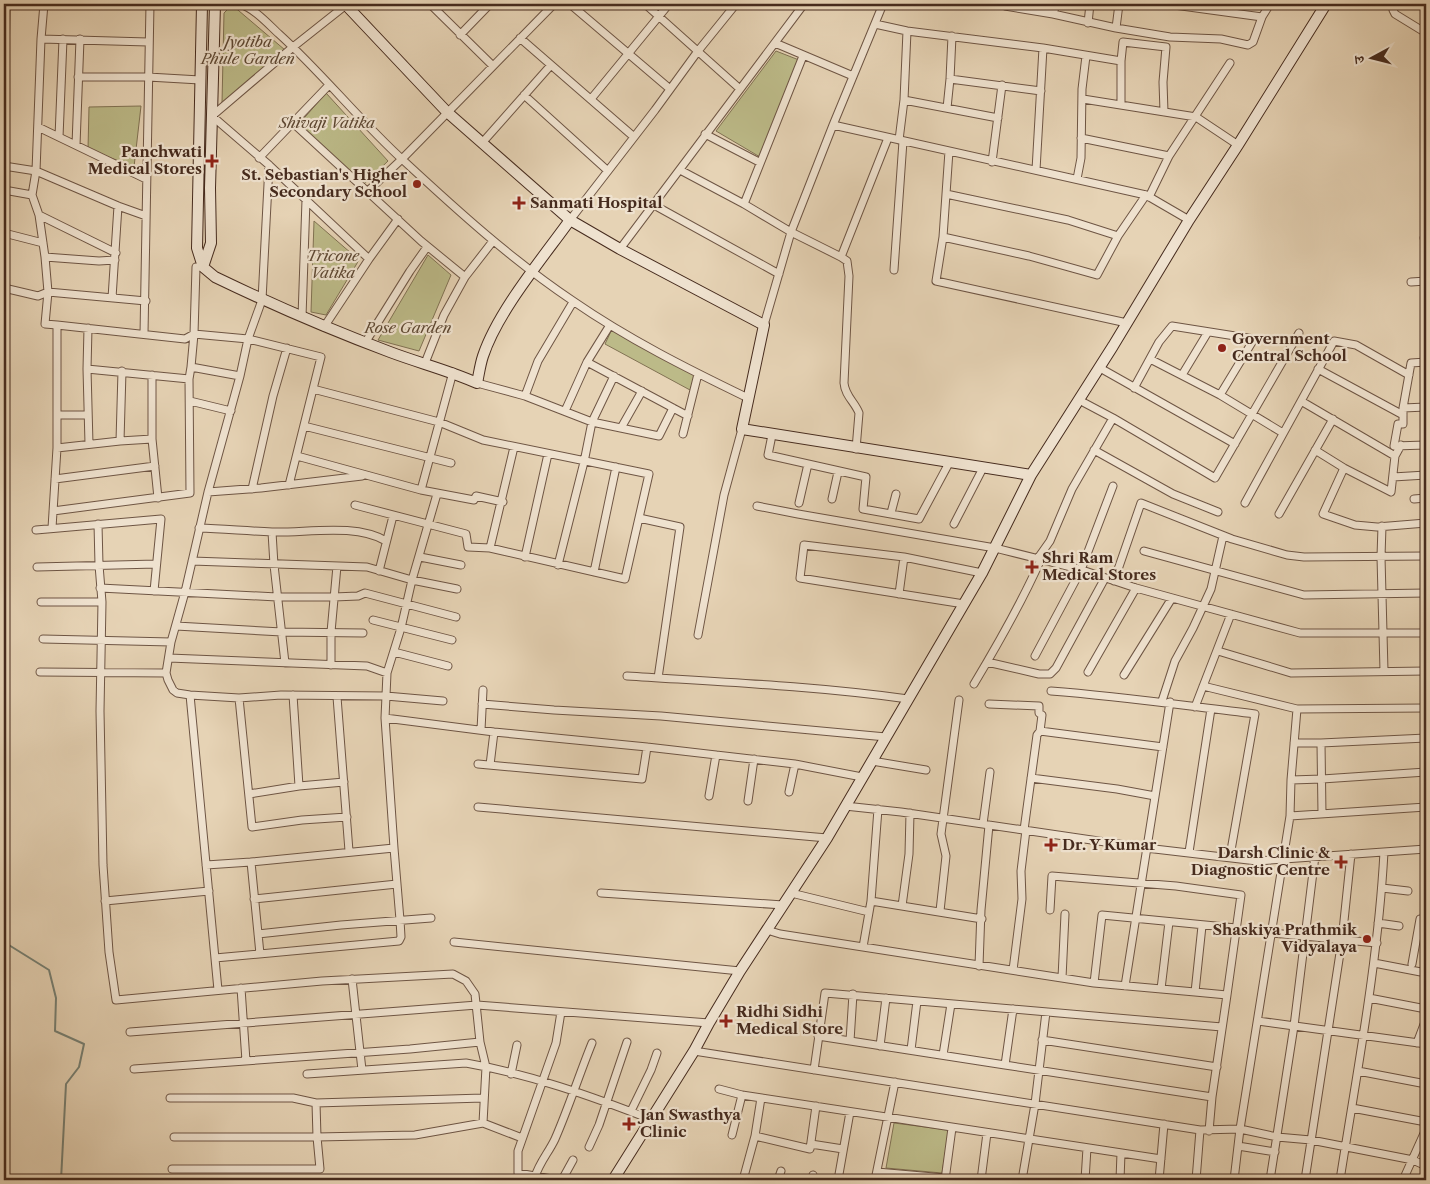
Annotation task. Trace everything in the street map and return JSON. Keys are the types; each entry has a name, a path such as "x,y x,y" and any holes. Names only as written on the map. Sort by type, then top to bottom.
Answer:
{"street":[{"path":"4,132 6,4"},
{"path":"44,4 36,171 32,196 39,215 45,257 48,292 45,324 185,339 194,334 248,339 321,357 289,485"},
{"path":"144,334 150,4"},
{"path":"202,4 197,248 203,267 215,278 324,327 365,343 454,372 476,383 526,396 592,422 659,436 673,408"},
{"path":"203,267 211,243 215,4"},
{"path":"240,4 265,22 293,47 402,159 493,241 532,272 573,302 610,325 698,374 748,398"},
{"path":"430,4 493,66"},
{"path":"460,35 490,4"},
{"path":"368,191 402,159 554,4"},
{"path":"570,4 670,89"},
{"path":"645,4 740,88"},
{"path":"591,99 669,4"},
{"path":"476,383 484,356 498,326 518,292 570,220 736,4"},
{"path":"620,249 804,4"},
{"path":"698,635 724,496 742,430 764,325 792,232 833,125 883,4"},
{"path":"1053,14 1056,4"},
{"path":"1088,23 1090,4"},
{"path":"1116,28 1119,4"},
{"path":"1167,4 1262,17"},
{"path":"1005,6 1033,7 1088,23 1116,28 1188,39 1221,39 1248,44 1253,42 1262,17 1270,4"},
{"path":"613,1180 694,1051 708,1023 740,971 827,838 982,573 1032,476 1100,368 1189,220 1326,4"},
{"path":"1394,4 1393,10 1395,14 1426,33"},
{"path":"212,116 345,5 447,112 570,220 620,249 764,325"},
{"path":"875,24 907,31 1044,48 1121,62"},
{"path":"894,270 907,31"},
{"path":"947,108 952,36"},
{"path":"41,38 148,42"},
{"path":"520,38 634,137"},
{"path":"60,137 63,39"},
{"path":"76,145 80,39"},
{"path":"1121,105 1123,42 1166,47 1163,82 1164,112"},
{"path":"775,43 853,76"},
{"path":"1036,170 1044,48"},
{"path":"744,204 802,56"},
{"path":"1077,179 1081,158 1082,89 1086,56"},
{"path":"943,237 1029,256 1097,275 1118,236 1147,196 1169,156 1230,63"},
{"path":"482,143 551,65"},
{"path":"78,76 200,80"},
{"path":"950,79 1042,91"},
{"path":"259,158 329,84"},
{"path":"992,162 1002,86"},
{"path":"524,95 608,171"},
{"path":"1083,99 1196,117 1238,145"},
{"path":"904,100 998,118"},
{"path":"212,116 369,259"},
{"path":"293,123 428,247 465,277"},
{"path":"833,125 1147,196 1189,220"},
{"path":"38,127 146,179"},
{"path":"705,134 759,162"},
{"path":"841,256 888,138"},
{"path":"1081,138 1169,156"},
{"path":"949,151 943,237 936,281 1127,323"},
{"path":"268,165 262,300 248,339 231,411 208,492 185,592 171,642 166,673 173,690 177,693 239,698 293,695 338,697 386,696 443,701"},
{"path":"4,166 36,171 146,216"},
{"path":"680,170 792,232 841,256 847,262 844,383 846,394 859,413 856,449"},
{"path":"4,190 32,196"},
{"path":"946,194 1068,220 1118,236"},
{"path":"302,317 306,200"},
{"path":"654,205 779,274"},
{"path":"112,298 118,206"},
{"path":"39,215 116,257"},
{"path":"324,327 369,259 398,220"},
{"path":"4,234 43,243"},
{"path":"425,363 444,315 465,277 493,241"},
{"path":"365,343 410,271 428,247"},
{"path":"45,257 99,262 116,257"},
{"path":"53,511 190,493 189,379 194,334 196,268 203,267"},
{"path":"1411,282 1426,281"},
{"path":"4,288 38,296 48,292 146,302"},
{"path":"526,396 538,361 573,302"},
{"path":"52,528 58,415 57,325"},
{"path":"565,411 587,362 610,325"},
{"path":"1134,388 1159,342 1172,326 1254,339 1220,396"},
{"path":"88,328 89,444"},
{"path":"1182,375 1208,332"},
{"path":"1079,400 1215,478 1299,333"},
{"path":"1244,503 1334,341 1356,345 1409,375"},
{"path":"252,489 287,348"},
{"path":"1150,359 1220,396 1283,433"},
{"path":"587,362 688,416"},
{"path":"1426,362 1410,363 1402,424 1398,424 1394,446 1426,444"},
{"path":"191,367 240,376"},
{"path":"1100,368 1235,444"},
{"path":"87,369 189,379"},
{"path":"1318,369 1403,412 1426,407"},
{"path":"120,441 122,371"},
{"path":"421,490 454,372"},
{"path":"683,434 698,374"},
{"path":"152,375 152,439 158,498"},
{"path":"558,565 592,422 614,376"},
{"path":"313,389 439,422 483,440 649,474 625,579 490,548 468,547 466,534 355,505"},
{"path":"621,428 642,392"},
{"path":"190,401 231,411"},
{"path":"1301,401 1395,456"},
{"path":"58,415 88,414"},
{"path":"974,684 1032,579 1069,496 1113,418"},
{"path":"1279,514 1333,419"},
{"path":"304,426 451,464"},
{"path":"742,430 1032,476"},
{"path":"772,435 768,456 866,477 863,510 919,519 949,463"},
{"path":"57,448 152,439"},
{"path":"1315,450 1344,468 1391,492 1395,456 1401,445"},
{"path":"490,548 503,502 514,447"},
{"path":"1094,450 1160,488 1218,512"},
{"path":"525,557 548,454"},
{"path":"297,456 437,494 474,500 476,496 503,502"},
{"path":"799,503 808,464"},
{"path":"55,479 155,466"},
{"path":"594,572 616,467"},
{"path":"954,524 983,468"},
{"path":"1344,468 1322,514 1355,525 1382,526 1426,523"},
{"path":"832,499 838,472"},
{"path":"1393,477 1426,475"},
{"path":"208,492 365,476"},
{"path":"1035,656 1081,570 1113,486"},
{"path":"215,958 394,943 399,941 401,937 384,718 387,672 401,628 412,580 437,494"},
{"path":"891,513 896,494"},
{"path":"1414,499 1426,498"},
{"path":"1114,581 1141,503 1223,536 1286,555 1304,557 1426,556"},
{"path":"757,506 995,548 1040,558 1136,588 1300,633 1426,632"},
{"path":"379,570 393,516"},
{"path":"36,530 161,518 154,591"},
{"path":"639,518 680,527 658,678"},
{"path":"98,524 102,602 100,720 105,901 112,979 116,1000 352,979 453,974 466,982 475,994 480,1042 486,1066 483,1098 484,1123"},
{"path":"1382,526 1384,671"},
{"path":"200,528 272,532 359,532 377,536 386,541"},
{"path":"272,532 285,663"},
{"path":"1126,986 1163,747 1166,702 1175,661 1211,589 1223,536"},
{"path":"964,604 800,578 804,545 904,557 982,573"},
{"path":"1144,551 1304,595 1426,593"},
{"path":"420,556 461,565"},
{"path":"899,594 904,557"},
{"path":"192,561 367,567 412,580 457,589"},
{"path":"37,567 156,564"},
{"path":"331,665 331,632 337,566"},
{"path":"987,662 1039,674 1050,674 1056,668 1105,578"},
{"path":"100,588 277,597 358,596 365,593 456,617"},
{"path":"1088,672 1136,588"},
{"path":"1124,675 1172,598"},
{"path":"41,602 102,602"},
{"path":"1195,707 1231,614"},
{"path":"373,620 452,640"},
{"path":"176,626 282,632 363,633"},
{"path":"43,639 171,642"},
{"path":"1218,651 1291,673 1426,671"},
{"path":"394,652 448,666"},
{"path":"168,658 367,666 387,672"},
{"path":"40,672 166,673"},
{"path":"627,676 754,683 849,691 908,699"},
{"path":"1203,686 1297,709 1426,708"},
{"path":"481,730 483,690"},
{"path":"1051,691 1166,702 1254,714 1230,856"},
{"path":"190,694 218,990"},
{"path":"293,695 300,786"},
{"path":"338,697 349,852"},
{"path":"239,698 252,827 302,820 347,817"},
{"path":"940,911 946,856 945,846 941,838 959,700"},
{"path":"482,704 661,716 886,737"},
{"path":"989,704 1040,706 1039,713 1042,715 1040,731 1037,735 1025,830 1021,871 1022,900 1013,970"},
{"path":"1189,852 1211,709"},
{"path":"1234,1180 1240,1130 1290,816 1297,709"},
{"path":"384,718 494,732 754,759 862,776"},
{"path":"1040,731 1163,747"},
{"path":"490,765 494,732"},
{"path":"1294,742 1321,743 1426,738"},
{"path":"1321,743 1322,814"},
{"path":"478,764 642,779 647,747"},
{"path":"709,796 716,755"},
{"path":"748,801 754,759"},
{"path":"872,761 926,770"},
{"path":"789,792 795,764"},
{"path":"979,966 990,772"},
{"path":"1291,780 1426,772"},
{"path":"1031,778 1155,796"},
{"path":"249,794 300,786 344,782"},
{"path":"845,806 910,813 1146,848 1230,856 1257,861 1426,849"},
{"path":"478,807 827,838"},
{"path":"1290,816 1426,807"},
{"path":"864,947 871,901 878,809"},
{"path":"902,906 909,854 910,813"},
{"path":"206,864 251,862 394,848"},
{"path":"1340,1180 1370,998 1377,943 1384,852"},
{"path":"1305,1180 1342,940 1351,854"},
{"path":"1270,1180 1294,1026 1315,856"},
{"path":"251,862 260,954"},
{"path":"1050,910 1052,876 1176,886 1241,895 1212,1097 1209,1131"},
{"path":"254,899 397,884"},
{"path":"1382,888 1408,891"},
{"path":"105,901 209,891"},
{"path":"601,893 783,905"},
{"path":"791,893 869,912"},
{"path":"871,901 982,919"},
{"path":"1062,978 1065,914"},
{"path":"1094,983 1102,915 1236,928"},
{"path":"258,934 431,918"},
{"path":"1412,964 1420,920 1426,920"},
{"path":"1161,989 1169,922"},
{"path":"1378,923 1399,926"},
{"path":"1195,992 1202,926"},
{"path":"767,930 780,934 1094,983 1226,995"},
{"path":"1272,933 1377,943"},
{"path":"454,942 740,971"},
{"path":"1374,963 1426,973"},
{"path":"352,979 362,1070"},
{"path":"241,988 246,1062"},
{"path":"814,1070 826,993 1222,1027"},
{"path":"850,1041 853,994"},
{"path":"880,1046 886,998"},
{"path":"1370,998 1426,1009"},
{"path":"911,1050 917,1001"},
{"path":"943,1055 951,1004"},
{"path":"130,1032 477,1006 708,1023"},
{"path":"1005,1065 1013,1009"},
{"path":"557,1180 535,1177 522,1178 518,1173 518,1151 556,1043 560,1012"},
{"path":"1022,1180 1030,1140 1046,1012"},
{"path":"1418,1043 1426,1019"},
{"path":"1258,1021 1426,1044"},
{"path":"818,1036 1212,1097"},
{"path":"1042,1040 1217,1067"},
{"path":"134,1069 246,1062 480,1042"},
{"path":"590,1146 627,1042"},
{"path":"535,1177 540,1163 554,1142 592,1043"},
{"path":"511,1074 517,1045"},
{"path":"694,1051 1200,1130 1240,1130 1277,1138 1310,1140 1413,1160 1426,1166"},
{"path":"632,1112 657,1053"},
{"path":"307,1074 466,1063 486,1066 542,1082 606,1102 650,1119"},
{"path":"1358,1071 1426,1084"},
{"path":"875,1180 895,1082"},
{"path":"719,1089 742,1095 1161,1159"},
{"path":"732,1135 742,1095"},
{"path":"170,1098 293,1098 316,1103 483,1098"},
{"path":"743,1180 755,1136 761,1098"},
{"path":"172,1169 320,1169 316,1103"},
{"path":"755,1136 810,1149 816,1106"},
{"path":"1352,1108 1426,1122"},
{"path":"838,1180 850,1112"},
{"path":"174,1137 415,1135 484,1123 522,1138"},
{"path":"1159,1180 1164,1124"},
{"path":"877,1172 945,1179 952,1128"},
{"path":"1403,1180 1426,1129"},
{"path":"1196,1180 1200,1130"},
{"path":"981,1180 988,1133"},
{"path":"811,1144 843,1150"},
{"path":"1238,1146 1275,1152"},
{"path":"1085,1180 1087,1148"},
{"path":"1120,1180 1121,1153"},
{"path":"562,1180 573,1160"},
{"path":"778,1180 781,1171"}],"green space":[{"name":"Jyotiba Phule Garden","path":"232,5 285,50 222,103 224,13"},
{"path":"776,51 799,60 760,157 716,131"},
{"name":"Shivaji Vatika","path":"326,93 388,161 364,184 299,124"},
{"path":"141,106 134,167 88,149 89,107"},
{"name":"Tricone Vatika","path":"314,221 359,260 326,315 311,312"},
{"name":"Rose Garden","path":"428,255 451,275 419,351 378,340"},
{"path":"613,327 695,375 690,390 605,344"},
{"path":"894,1123 949,1130 942,1173 886,1168"}],"waterway":[{"path":"4,942 49,970 56,998 55,1031 84,1044 79,1067 66,1084 61,1180"}],"place":[{"name":"Panchwati Medical Stores","path":"212,161"},
{"name":"St. Sebastian's Higher Secondary School","path":"417,184"},
{"name":"Sanmati Hospital","path":"519,203"},
{"name":"Government Central School","path":"1222,348"},
{"name":"Shri Ram Medical Stores","path":"1032,567"},
{"name":"Dr. Y Kumar","path":"1051,845"},
{"name":"Darsh Clinic & Diagnostic Centre","path":"1341,862"},
{"name":"Shaskiya Prathmik Vidyalaya","path":"1367,939"},
{"name":"Ridhi Sidhi Medical Store","path":"726,1021"},
{"name":"Jan Swasthya Clinic","path":"629,1124"}]}
